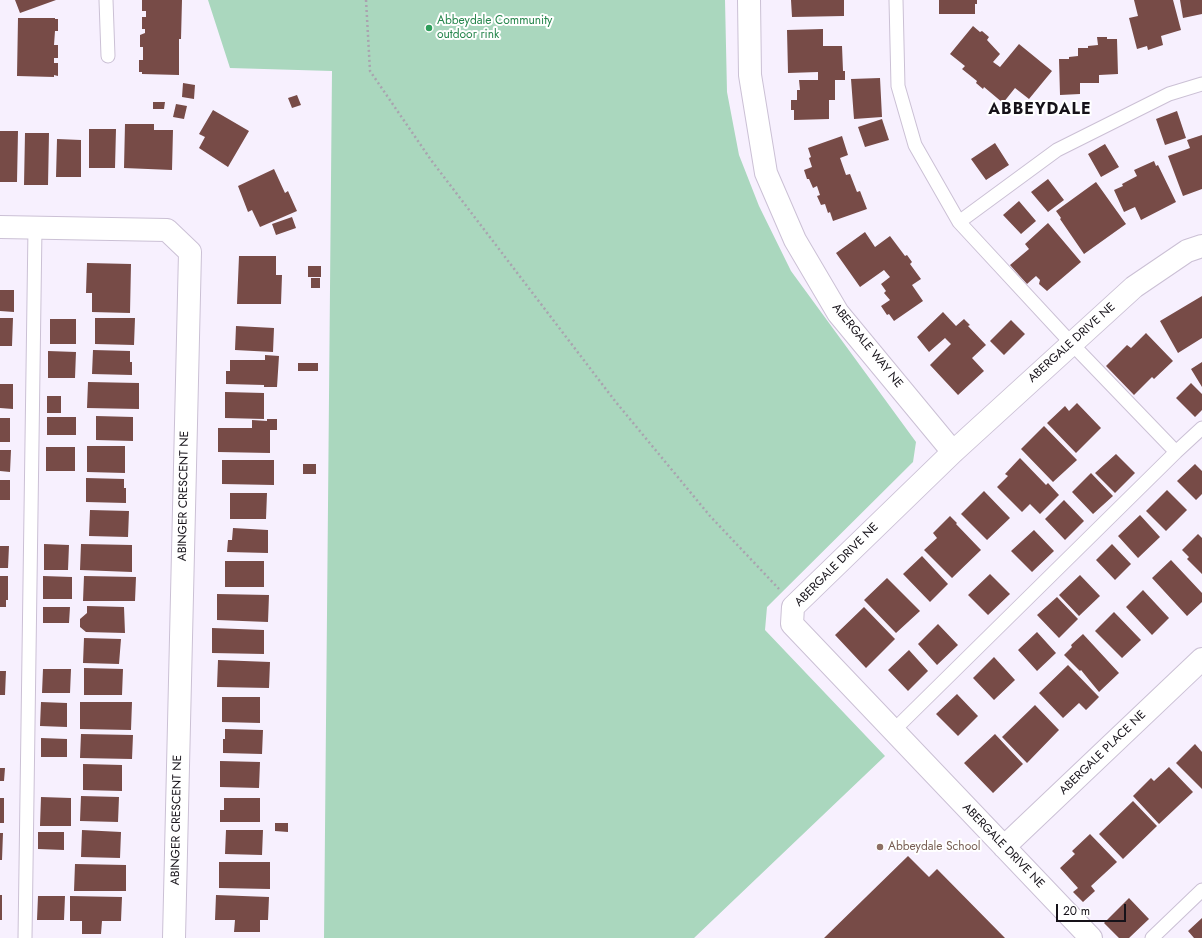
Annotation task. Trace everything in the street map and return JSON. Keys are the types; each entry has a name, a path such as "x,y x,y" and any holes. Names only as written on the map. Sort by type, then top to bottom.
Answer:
{"street":[{"name":"ABERGALE WAY NE","path":"749,0 750,75 766,173 795,240 838,313 953,452"},
{"name":"ABINGER CRESCENT NE","path":"0,227 167,230 190,252 174,938"},
{"name":"ABERGALE DRIVE NE","path":"1091,938 792,624 793,607 953,452 1134,287 1187,251 1202,246"},
{"name":"ABERGALE PLACE NE","path":"1004,847 1202,659"}],"lane":[{"path":"106,0 108,56"},
{"path":"896,0 898,86 915,145 959,222 1072,344 1176,452"},
{"path":"959,222 1057,150 1169,94 1202,84"},
{"path":"25,938 34,228"},
{"path":"893,730 1202,428"},
{"path":"1152,938 1202,890"}],"path":[{"path":"366,0 370,71 431,160 615,401 710,516 777,585 793,607"}],"green space":[{"path":"208,0 725,0 727,92 739,155 759,206 791,271 916,442 913,462 767,607 765,630 885,756 694,938 324,938 332,71 230,68"}],"building":[{"path":"15,0 56,0 20,13"},
{"path":"142,0 182,0 181,39 179,39 179,75 142,74 142,72 139,72 139,60 143,60 143,47 140,47 140,35 145,33 145,29 142,29 142,17 146,17 146,11 142,11"},
{"path":"791,0 844,0 844,16 792,17"},
{"path":"939,0 977,0 977,4 975,4 975,14 939,14"},
{"path":"1134,0 1173,0 1181,30 1161,36 1163,45 1148,50 1147,46 1137,49 1129,18 1138,16"},
{"path":"1180,0 1202,0 1202,14 1183,18"},
{"path":"18,18 58,19 58,31 55,31 54,45 58,45 58,58 54,58 54,63 58,63 58,76 17,76"},
{"path":"973,26 989,37 987,40 1000,54 993,62 1000,67 1019,44 1052,71 1029,99 1015,88 1003,103 984,87 983,89 976,83 977,81 962,69 965,66 950,54"},
{"path":"823,29 823,46 842,46 843,71 845,71 845,80 835,80 835,100 829,100 829,119 794,120 794,110 791,110 791,100 797,100 797,90 800,90 799,80 818,80 818,72 788,73 787,30"},
{"path":"1097,37 1117,39 1118,74 1099,75 1099,83 1080,83 1080,94 1060,95 1059,59 1069,59 1069,57 1078,56 1078,48 1088,48 1088,46 1098,45"},
{"path":"880,78 882,117 854,119 851,79"},
{"path":"183,83 195,85 194,99 182,97"},
{"path":"297,95 301,105 292,108 288,98"},
{"path":"153,102 165,102 164,109 153,109"},
{"path":"176,104 187,106 184,119 173,117"},
{"path":"213,110 249,131 228,167 199,148 205,137 199,134"},
{"path":"1177,111 1186,138 1165,145 1156,119"},
{"path":"882,119 889,140 865,147 858,127"},
{"path":"125,124 154,124 154,130 173,130 172,170 124,168"},
{"path":"89,129 116,129 115,168 89,168"},
{"path":"0,131 18,131 17,182 0,182"},
{"path":"25,133 49,133 48,185 24,185"},
{"path":"1202,135 1202,189 1183,196 1168,156 1190,148 1187,140"},
{"path":"842,136 848,155 840,158 846,175 850,174 857,192 860,191 867,209 833,221 825,204 821,205 817,196 820,195 817,186 813,188 809,179 807,179 804,170 812,167 808,148"},
{"path":"57,139 81,140 81,177 56,177"},
{"path":"995,143 1009,165 986,180 971,159"},
{"path":"1105,144 1119,167 1101,177 1088,154"},
{"path":"1154,161 1156,166 1158,165 1176,202 1141,220 1135,207 1124,212 1114,190 1123,186 1122,184 1137,176 1134,170"},
{"path":"274,169 285,193 288,191 297,211 260,227 252,210 248,212 238,186"},
{"path":"1048,179 1064,200 1048,212 1031,192"},
{"path":"1096,182 1126,224 1084,254 1056,211"},
{"path":"1019,201 1036,221 1021,234 1003,215"},
{"path":"292,217 296,228 276,235 272,224"},
{"path":"1048,223 1081,262 1047,291 1039,284 1040,280 1036,276 1027,284 1010,265 1029,249 1025,244"},
{"path":"865,232 875,247 890,236 905,256 907,255 912,262 910,264 921,279 912,285 923,301 894,321 889,314 887,315 881,306 890,300 884,293 886,291 881,284 890,277 884,270 860,287 836,253"},
{"path":"239,256 276,256 276,275 282,275 281,304 237,304"},
{"path":"87,263 131,264 130,313 92,312 92,293 86,293"},
{"path":"308,266 321,266 321,277 308,277"},
{"path":"311,278 320,278 320,288 311,288"},
{"path":"0,290 14,290 14,312 0,311"},
{"path":"1202,296 1202,338 1178,353 1160,321"},
{"path":"943,312 956,326 964,319 970,325 968,326 986,345 972,358 984,371 958,395 930,365 951,344 945,338 929,352 917,337"},
{"path":"0,318 13,318 12,346 0,346"},
{"path":"95,318 135,318 134,345 95,344"},
{"path":"50,319 76,319 76,344 50,344"},
{"path":"1011,320 1025,334 1004,355 990,341"},
{"path":"236,326 274,328 273,352 235,350"},
{"path":"1146,333 1173,361 1154,379 1152,377 1134,395 1106,366 1127,345 1131,348"},
{"path":"93,350 130,351 132,375 92,374"},
{"path":"48,351 76,352 75,378 48,378"},
{"path":"265,355 279,356 277,387 264,387 264,385 226,384 226,371 230,371 230,360 265,360"},
{"path":"1202,362 1202,387 1191,369"},
{"path":"298,363 318,363 318,371 298,371"},
{"path":"88,382 139,383 139,409 87,408"},
{"path":"1191,383 1202,394 1202,410 1195,417 1176,398"},
{"path":"0,384 13,384 13,409 0,408"},
{"path":"225,392 264,393 264,419 225,418"},
{"path":"47,396 61,396 61,413 47,413"},
{"path":"1077,403 1101,428 1076,453 1047,423 1065,406 1069,411"},
{"path":"96,416 133,417 133,441 96,440"},
{"path":"47,417 76,417 76,435 47,435"},
{"path":"0,418 10,418 10,442 0,442"},
{"path":"267,419 277,419 277,430 270,430 270,453 218,452 218,428 252,428 252,420 267,421"},
{"path":"1044,426 1077,460 1053,482 1021,449"},
{"path":"87,446 125,446 125,473 87,472"},
{"path":"46,447 75,447 75,471 46,471"},
{"path":"0,450 11,450 10,472 0,471"},
{"path":"1116,454 1135,473 1115,493 1095,473"},
{"path":"1020,458 1046,485 1048,483 1059,495 1040,514 1030,504 1022,512 997,487 1008,476 1005,474"},
{"path":"222,460 274,460 274,485 222,484"},
{"path":"303,464 316,464 316,474 303,474"},
{"path":"1195,464 1202,471 1202,494 1196,500 1177,481"},
{"path":"1091,473 1113,496 1093,514 1072,492"},
{"path":"86,478 124,479 124,488 126,488 126,503 86,502"},
{"path":"0,480 10,480 10,500 0,500"},
{"path":"1167,490 1187,510 1166,531 1146,511"},
{"path":"984,491 1010,518 987,540 961,514"},
{"path":"230,493 267,493 266,519 230,519"},
{"path":"1064,500 1084,521 1065,540 1045,519"},
{"path":"90,510 129,511 128,537 89,536"},
{"path":"1140,515 1160,537 1138,558 1118,536"},
{"path":"950,516 981,550 952,578 924,550 937,538 933,533"},
{"path":"233,528 268,530 268,553 227,552 228,540 232,540"},
{"path":"1034,530 1054,551 1032,572 1011,551"},
{"path":"1198,534 1202,538 1202,574 1187,559 1189,557 1182,550"},
{"path":"44,544 69,545 68,570 44,570"},
{"path":"81,544 132,545 132,572 80,570"},
{"path":"1112,544 1131,564 1115,580 1096,560"},
{"path":"0,546 9,546 8,568 0,568"},
{"path":"922,556 948,584 930,602 903,574"},
{"path":"1171,560 1202,593 1202,602 1187,616 1152,578"},
{"path":"225,561 264,561 264,587 225,587"},
{"path":"990,574 1010,594 988,615 968,595"},
{"path":"1080,575 1100,596 1079,616 1059,595"},
{"path":"0,576 8,576 8,600 6,600 6,607 0,607"},
{"path":"43,576 72,577 72,599 43,599"},
{"path":"84,576 136,577 135,601 83,601"},
{"path":"887,578 920,611 896,633 864,600"},
{"path":"1143,590 1169,618 1152,635 1126,607"},
{"path":"217,594 269,595 268,622 217,620"},
{"path":"1057,597 1078,619 1059,638 1037,615"},
{"path":"87,606 124,607 125,633 86,632 80,627 80,619 87,613"},
{"path":"43,607 70,607 69,623 43,623"},
{"path":"864,607 895,639 866,668 835,635"},
{"path":"1114,612 1141,640 1122,658 1095,631"},
{"path":"938,624 958,645 937,665 918,644"},
{"path":"212,628 264,630 264,654 212,653"},
{"path":"1037,632 1056,653 1037,671 1018,650"},
{"path":"1083,634 1119,673 1099,692 1081,670 1080,671 1064,655 1072,647 1071,645"},
{"path":"84,638 121,639 119,664 83,663"},
{"path":"909,650 928,671 908,691 888,670"},
{"path":"994,657 1015,680 994,700 973,678"},
{"path":"218,660 270,662 269,688 217,687"},
{"path":"1068,665 1099,697 1086,710 1079,703 1063,718 1039,693"},
{"path":"84,668 123,669 122,695 84,695"},
{"path":"43,669 71,669 70,693 42,693"},
{"path":"0,671 6,671 5,695 0,695"},
{"path":"957,694 978,716 958,736 936,714"},
{"path":"222,697 260,697 260,723 222,722"},
{"path":"41,702 67,703 67,727 40,726"},
{"path":"80,702 132,702 131,730 80,729"},
{"path":"1035,705 1059,730 1027,763 1002,737"},
{"path":"225,729 263,730 262,754 223,753"},
{"path":"81,734 133,735 132,759 80,758"},
{"path":"995,734 1023,764 993,793 964,763"},
{"path":"41,738 67,739 67,757 41,757"},
{"path":"1195,744 1202,752 1202,789 1176,763"},
{"path":"220,761 260,762 259,788 220,787"},
{"path":"83,764 122,765 122,791 83,790"},
{"path":"1169,767 1193,792 1159,824 1133,796 1151,778 1154,781"},
{"path":"0,768 5,768 4,781 0,781"},
{"path":"81,796 119,797 118,822 80,821"},
{"path":"41,797 71,798 71,826 40,826"},
{"path":"0,798 4,798 4,823 0,823"},
{"path":"224,798 260,798 260,822 220,822 220,810 224,810"},
{"path":"1133,801 1157,826 1123,859 1099,834"},
{"path":"275,823 288,823 288,832 275,831"},
{"path":"82,830 121,832 120,858 81,857"},
{"path":"226,830 263,830 262,855 225,854"},
{"path":"38,832 64,832 64,850 38,849"},
{"path":"0,833 3,833 2,860 0,860"},
{"path":"1090,834 1117,862 1091,886 1095,891 1083,902 1073,892 1078,888 1060,868 1075,854 1072,851"},
{"path":"908,856 929,877 937,869 1005,938 824,938"},
{"path":"219,862 270,862 270,889 219,888"},
{"path":"75,864 126,865 126,891 74,891"},
{"path":"0,895 2,895 2,920 0,920"},
{"path":"216,895 269,897 268,920 260,920 260,932 234,932 235,920 215,920"},
{"path":"38,896 65,896 64,920 37,920"},
{"path":"70,896 122,897 121,921 102,921 101,934 82,934 82,921 70,921"},
{"path":"1129,898 1149,919 1129,938 1119,938 1104,923"},
{"path":"1202,918 1202,938 1194,938 1188,931"}],"place":[{"name":"Abbeydale Community outdoor rink","path":"429,28"},
{"name":"Abbeydale School","path":"880,847"}],"district":[{"name":"ABBEYDALE","path":"1040,110"}]}
